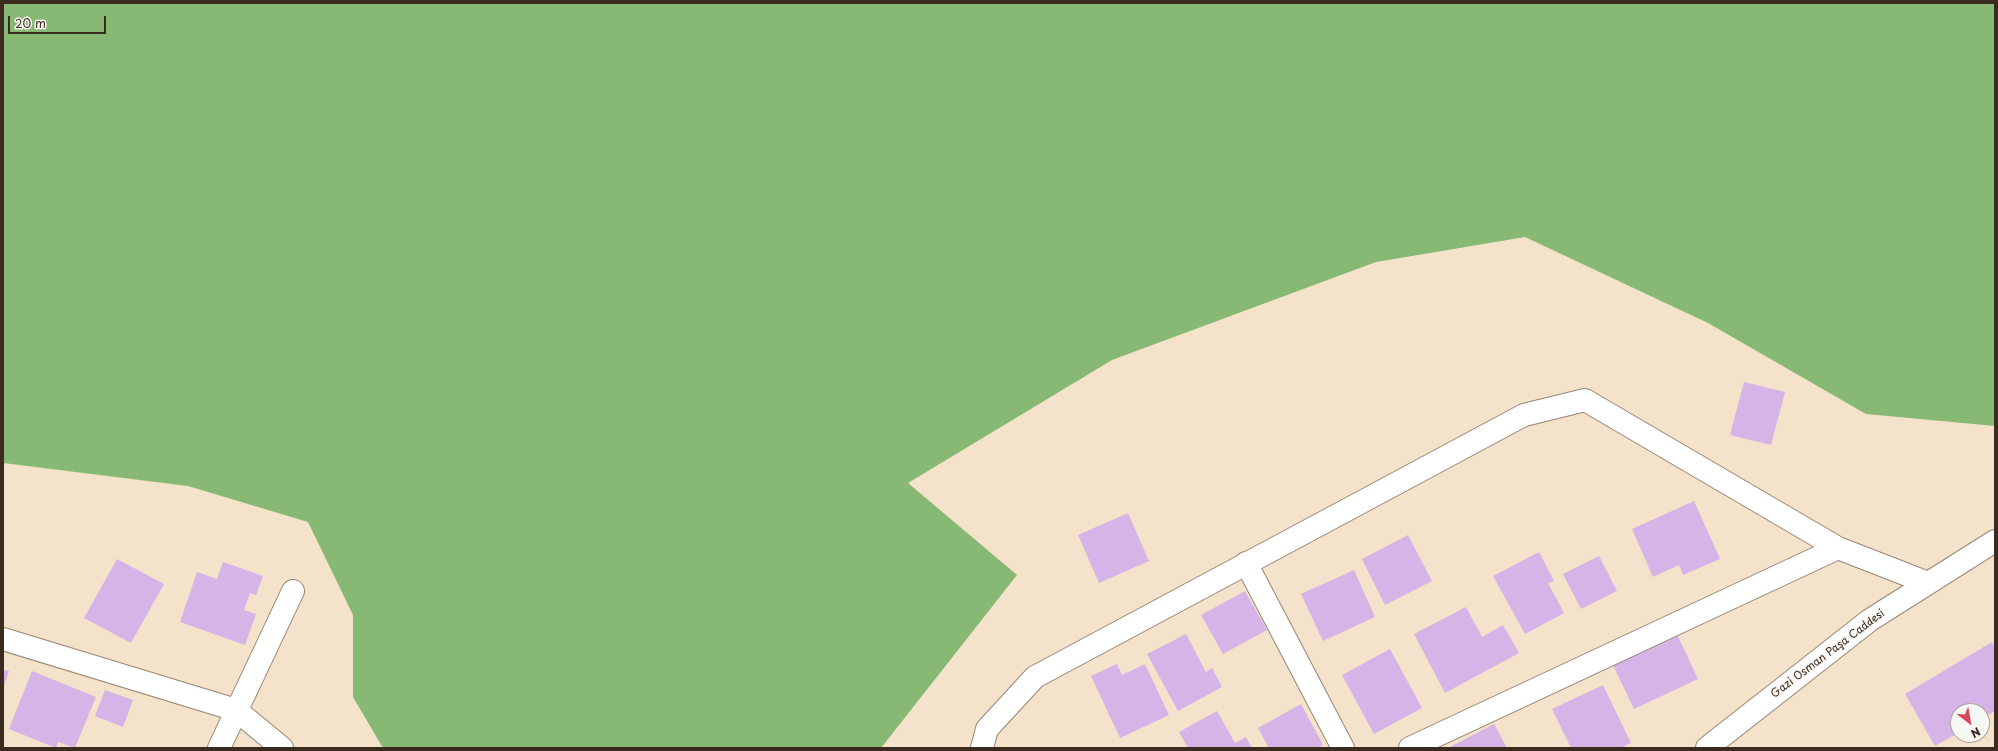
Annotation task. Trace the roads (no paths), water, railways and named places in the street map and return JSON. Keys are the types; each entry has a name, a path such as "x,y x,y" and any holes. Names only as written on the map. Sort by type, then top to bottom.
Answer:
{"street":[{"path":"982,748 987,728 1035,677 1524,415 1585,400 1838,548 1928,583"},
{"name":"Gazi Osman Paşa Caddesi","path":"1707,748 1870,620 1995,541"},
{"path":"1410,748 1838,548"},
{"path":"1246,563 1344,748"},
{"path":"219,748 293,591"},
{"path":"3,639 236,710 282,748"}]}
